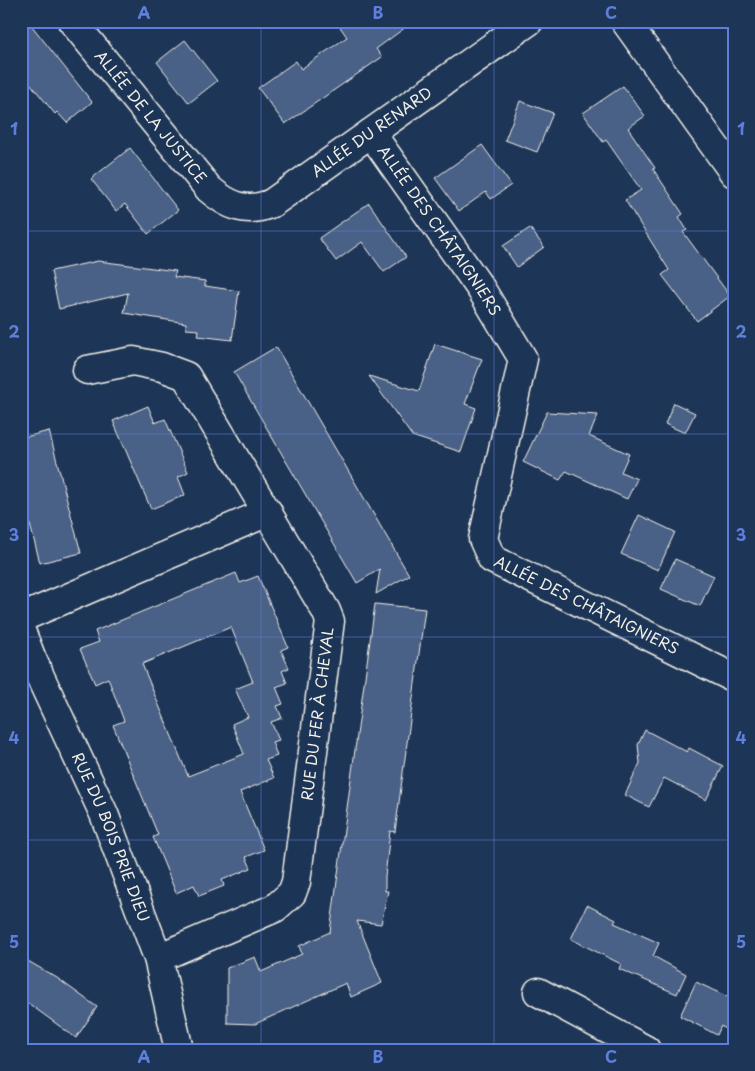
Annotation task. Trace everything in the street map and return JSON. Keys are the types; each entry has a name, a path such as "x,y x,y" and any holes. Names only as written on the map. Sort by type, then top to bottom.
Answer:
{"street":[{"name":"ALLÉE DE LA JUSTICE","path":"72,21 208,189"},
{"name":"ALLÉE DU RENARD","path":"208,189 234,206 260,209 272,203 529,21"},
{"path":"625,21 734,174"},
{"name":"ALLÉE DES CHÂTAIGNIERS","path":"371,133 480,289 523,359 483,539 492,559 734,678"},
{"name":"RUE DU FER À CHEVAL","path":"87,370 133,361 162,367 186,376 268,512 330,621 296,882 292,894 275,908 158,958"},
{"path":"21,618 268,512"},
{"name":"RUE DU BOIS PRIE DIEU","path":"21,631 32,659 104,814 158,958 179,1050"},
{"path":"538,992 646,1050"}],"building":[{"path":"21,21 28,21 92,102 67,123 57,112 55,114 21,72"},
{"path":"336,21 414,21 376,49 382,57 285,124 258,88 296,61 301,69 347,37"},
{"path":"185,40 217,81 189,103 157,62"},
{"path":"623,86 645,116 628,128 683,214 679,217 687,230 683,232 730,296 697,321 662,275 669,270 625,200 641,190 606,140 603,142 583,113"},
{"path":"520,101 553,113 537,152 505,140"},
{"path":"482,145 511,185 491,199 486,192 459,211 435,178"},
{"path":"130,148 178,210 148,234 125,204 116,211 91,179"},
{"path":"369,203 406,257 384,272 362,242 336,261 319,238"},
{"path":"530,228 544,247 517,267 503,246"},
{"path":"98,261 176,271 174,277 205,281 205,286 239,291 232,340 198,336 199,330 186,329 186,323 124,313 128,293 59,309 51,271"},
{"path":"435,344 482,359 465,404 476,408 461,452 412,436 369,376 419,391"},
{"path":"276,347 409,575 376,594 380,569 357,583 234,372"},
{"path":"674,403 695,413 685,433 665,424"},
{"path":"148,406 155,423 165,419 188,472 178,477 185,495 151,509 113,421"},
{"path":"547,412 598,415 589,436 629,454 621,472 637,479 627,499 566,471 560,480 523,462"},
{"path":"49,431 81,553 40,563 21,490 21,438"},
{"path":"639,515 675,532 658,570 621,554"},
{"path":"675,559 714,576 700,606 661,589"},
{"path":"236,573 240,583 258,576 288,647 281,650 289,668 282,671 287,683 276,687 283,704 277,706 282,718 271,722 279,740 272,742 277,756 266,760 274,778 240,792 264,850 246,857 251,868 222,880 224,886 199,896 194,885 176,893 153,837 158,835 113,725 124,721 108,678 95,684 80,649 99,642 95,631","holes":["231,627 253,682 235,689 248,717 232,724 244,754 188,776 142,664"]},
{"path":"375,604 425,609 395,832 390,831 385,877 385,891 388,891 381,924 357,921 382,983 351,997 346,983 255,1024 227,1023 227,968 255,957 261,972 302,954 299,946 330,932"},
{"path":"645,730 687,752 689,748 723,766 706,800 664,778 649,807 625,795 640,763 638,745"},
{"path":"587,905 616,920 614,923 659,943 653,956 686,974 677,994 619,969 621,964 571,939"},
{"path":"21,957 57,978 97,1007 76,1038 21,998"},
{"path":"696,982 734,1000 734,1034 721,1026 717,1035 680,1016"}]}
